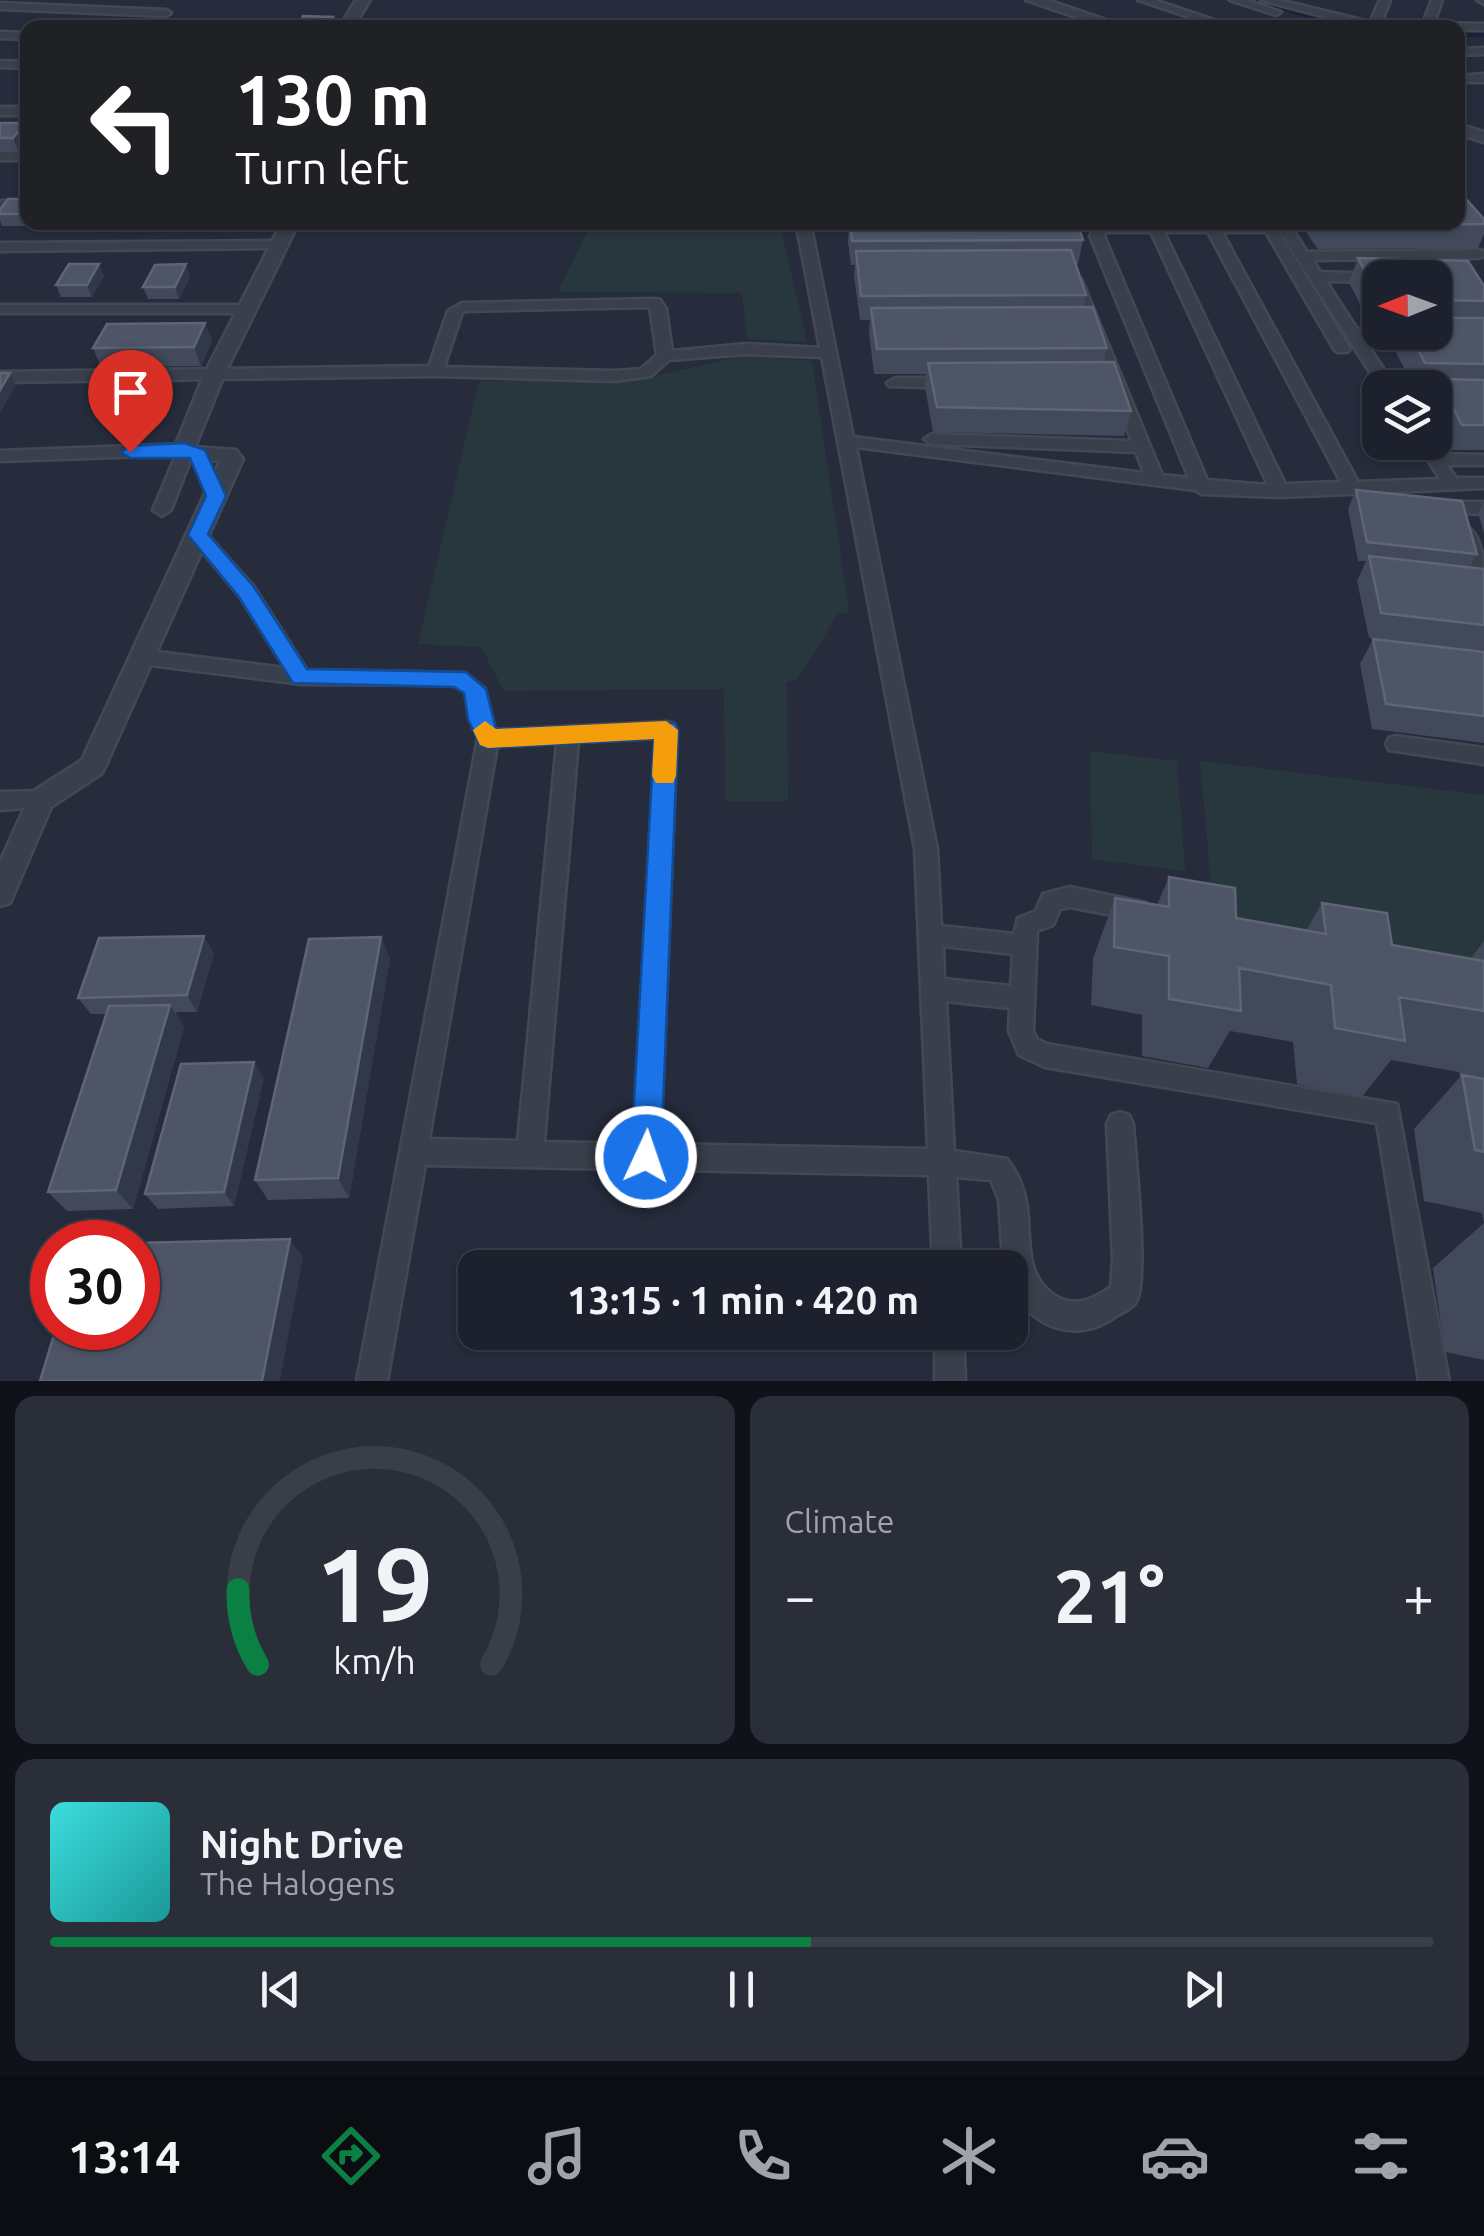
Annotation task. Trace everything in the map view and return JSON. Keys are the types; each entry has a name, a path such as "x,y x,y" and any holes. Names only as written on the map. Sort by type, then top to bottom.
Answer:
{"street":[{"path":"161,20 176,0"},
{"path":"1034,0 1098,20"},
{"path":"1143,0 1208,20"},
{"path":"1235,0 1310,20"},
{"path":"1266,0 1312,20"},
{"path":"0,6 166,13"},
{"path":"162,510 189,452 214,374 287,230"},
{"path":"804,230 825,353 846,441 926,849 947,1250"},
{"path":"1100,230 1097,236 1202,488"},
{"path":"1156,230 1280,492"},
{"path":"1214,230 1358,502"},
{"path":"1271,230 1342,349"},
{"path":"1287,230 1376,370"},
{"path":"0,247 280,244"},
{"path":"1306,256 1478,254"},
{"path":"1050,269 1070,269 1156,482"},
{"path":"1316,276 1362,277"},
{"path":"435,371 455,311 471,305 654,303 664,335 664,356"},
{"path":"0,309 247,309"},
{"path":"1074,326 1092,326"},
{"path":"1352,333 1362,333"},
{"path":"0,378 435,371 616,376 646,373 664,356 746,349 825,353"},
{"path":"1097,382 1115,382"},
{"path":"895,383 968,383"},
{"path":"932,439 1142,447"},
{"path":"846,441 1202,488 1358,502 1484,483"},
{"path":"0,456 189,452 229,454 232,459 92,767 41,800 0,801"},
{"path":"1452,459 1484,460"},
{"path":"1436,460 1452,485"},
{"path":"1424,508 1484,508"},
{"path":"1460,508 1477,581"},
{"path":"198,535 247,592 301,677"},
{"path":"142,657 301,677 458,678 475,689 488,738 372,1381"},
{"path":"488,738 666,730 646,1157"},
{"path":"530,1154 568,734"},
{"path":"1396,744 1484,756"},
{"path":"0,894 41,800"},
{"path":"1166,916 1070,897 1052,902 1045,918 1026,925 1021,1032 1028,1047 1045,1055 1388,1113 1434,1381"},
{"path":"931,934 1025,945"},
{"path":"934,989 1023,998"},
{"path":"414,1152 945,1162 998,1168 1009,1188 1021,1278 1036,1302 1063,1315 1086,1318 1124,1295 1128,1258 1120,1124"},
{"path":"949,1350 950,1381"}],"shaded area":[{"path":"588,230 783,230 807,342 747,339 742,293 558,292"},
{"path":"743,356 812,361 849,612 838,614 797,680 787,682 788,801 725,801 724,689 504,691 481,647 418,644 479,381 637,380"},
{"path":"1090,751 1177,761 1185,871 1092,859"},
{"path":"1200,761 1484,795 1484,962 1214,918"}],"building":[{"path":"303,16 333,17 331,20 301,20"},
{"path":"0,123 20,123 13,138 0,138"},
{"path":"1465,198 1484,219 1484,224 1465,224"},
{"path":"8,199 20,199 20,214 0,214"},
{"path":"851,230 1080,230 1083,240 852,241"},
{"path":"1071,250 1086,295 861,296 856,251"},
{"path":"1358,258 1431,260 1362,260 1362,266"},
{"path":"1452,261 1468,261 1484,286 1484,301 1452,300"},
{"path":"69,264 99,264 87,285 56,285"},
{"path":"186,264 175,287 143,287 155,265"},
{"path":"1093,307 1107,348 877,349 871,308"},
{"path":"1452,318 1484,318 1484,364 1425,363 1418,350 1452,350"},
{"path":"205,323 194,347 93,348 107,324"},
{"path":"1114,362 1131,411 937,407 928,363"},
{"path":"0,373 10,373 0,390"},
{"path":"1452,379 1484,380 1484,425 1462,425 1452,406"},
{"path":"1356,490 1462,501 1477,554 1367,542"},
{"path":"1369,556 1484,569 1484,625 1381,613"},
{"path":"1373,639 1484,652 1484,716 1386,704"},
{"path":"1169,877 1235,888 1236,918 1326,934 1322,903 1387,913 1392,945 1484,961 1484,1011 1399,997 1405,1041 1335,1028 1331,985 1239,968 1241,1011 1169,999 1169,956 1114,947 1115,898 1169,907"},
{"path":"204,936 187,995 78,998 99,938"},
{"path":"381,937 338,1178 255,1180 309,939"},
{"path":"170,1005 116,1190 48,1192 109,1006"},
{"path":"254,1062 224,1192 145,1194 181,1064"},
{"path":"1462,1075 1484,1079 1484,1152 1475,1150"},
{"path":"290,1239 262,1381 40,1381 49,1350 160,1350 160,1242"}],"waterway":[{"path":"1258,0 1320,20"},
{"path":"1465,35 1484,35"}],"slow traffic":[{"path":"485,730 488,738 666,730 664,776"}],"route":[{"path":"130,452 184,449 185,453 198,454 216,496 198,535 247,592 301,677 458,678 475,689 488,738 666,730 646,1157"}]}
